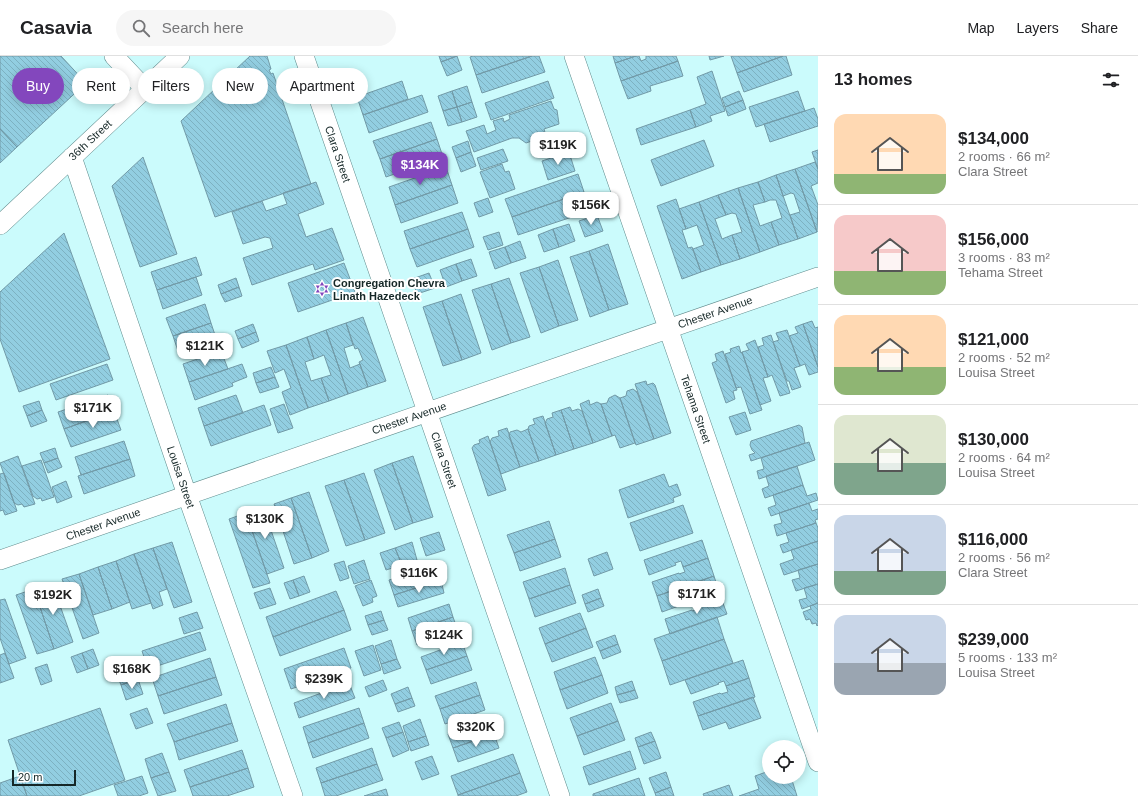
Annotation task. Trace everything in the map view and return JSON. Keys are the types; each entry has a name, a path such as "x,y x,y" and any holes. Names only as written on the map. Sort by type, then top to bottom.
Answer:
{"street":[{"path":"114,56 138,81"},
{"name":"36th Street","path":"167,68 180,56"},
{"name":"Clara Street","path":"304,56 560,796"},
{"name":"Tehama Street","path":"574,56 818,762"},
{"name":"36th Street","path":"0,225 138,95"},
{"name":"Louisa Street","path":"72,157 187,495 292,796"},
{"name":"Chester Avenue","path":"0,560 818,276"}],"building":[{"path":"0,56 61,56 72,68 72,96 64,103 64,68 12,68 12,104 63,104 17,147 0,129"},
{"path":"250,56 267,56 271,69 269,70 271,74 273,73 276,82 276,104 284,104 311,184 215,217 181,121 199,104 204,104 204,99 212,92 212,104 268,104 268,68 237,68"},
{"path":"439,56 457,56 441,62"},
{"path":"457,56 462,70 447,76 441,62"},
{"path":"532,56 476,75 470,57"},
{"path":"532,56 539,56 545,72 482,93 476,75"},
{"path":"613,56 636,56 615,63"},
{"path":"639,56 641,61 646,59 646,56 676,56 678,61 621,81 615,63"},
{"path":"709,56 724,56 710,60"},
{"path":"731,56 783,56 737,73"},
{"path":"786,56 792,75 744,92 737,73"},
{"path":"678,61 683,76 650,86 651,91 628,99 621,81"},
{"path":"712,71 725,111 710,116 712,121 696,127 690,110 706,104 697,77"},
{"path":"402,81 408,99 363,115 359,104 368,104 368,93"},
{"path":"548,81 554,98 491,120 485,103"},
{"path":"467,86 472,102 457,107 452,91"},
{"path":"452,91 457,107 443,111 438,96"},
{"path":"739,91 743,100 725,107 722,98"},
{"path":"798,91 805,111 756,127 749,107"},
{"path":"422,95 428,112 369,133 363,115"},
{"path":"743,100 746,109 728,116 725,107"},
{"path":"551,101 554,109 557,110 559,124 544,129 546,136 526,143 519,138 512,138 474,152 466,131 484,125 487,134 496,130 493,121 503,118 504,122 510,119 509,115"},
{"path":"472,102 477,117 462,122 457,107"},
{"path":"457,107 462,122 448,126 443,111"},
{"path":"814,108 818,119 818,126 770,142 764,124"},
{"path":"690,110 696,127 641,145 636,129"},
{"path":"431,122 437,139 380,159 373,141"},
{"path":"0,129 17,147 0,163"},
{"path":"437,139 443,157 386,177 380,159"},
{"path":"704,140 714,166 661,186 651,160"},
{"path":"468,141 471,152 456,158 452,147"},
{"path":"503,149 508,161 481,170 477,158"},
{"path":"818,150 818,169 812,152"},
{"path":"471,152 476,166 461,172 456,158"},
{"path":"569,152 575,171 548,180 542,161"},
{"path":"143,157 177,254 140,267 112,186"},
{"path":"815,162 818,169 818,183 811,186 818,205 817,232 795,169"},
{"path":"502,164 505,172 509,171 515,189 490,198 480,172"},
{"path":"446,167 452,185 395,205 389,187"},
{"path":"795,169 817,232 798,239 790,215 800,212 794,194 791,193 783,196 776,175"},
{"path":"578,174 584,192 512,217 505,199"},
{"path":"776,175 798,239 779,245 771,222 782,218 776,200 765,202 758,182"},
{"path":"316,182 324,204 298,214 306,237 332,228 344,260 315,270 313,264 252,285 243,258 273,248 270,238 265,237 243,244 232,212 262,201 266,211 287,204 283,193"},
{"path":"758,182 765,202 753,205 760,226 771,222 779,245 760,252 738,188"},
{"path":"452,185 458,203 401,223 395,205"},
{"path":"738,188 760,252 740,259 732,235 742,232 736,214 732,213 726,215 718,195"},
{"path":"584,192 590,211 518,235 512,217"},
{"path":"718,195 726,215 715,219 722,239 732,235 740,259 721,265 699,202"},
{"path":"488,198 493,212 479,217 474,203"},
{"path":"676,199 686,229 682,230 688,248 692,247 701,272 682,279 657,206"},
{"path":"699,202 721,265 701,272 693,249 704,245 697,225 686,229 679,209"},
{"path":"462,212 468,229 410,249 404,231"},
{"path":"597,215 603,231 585,237 579,221"},
{"path":"569,224 575,241 559,247 553,229"},
{"path":"468,229 474,247 417,267 410,249"},
{"path":"553,229 559,247 544,252 538,235"},
{"path":"499,232 503,245 488,250 483,237"},
{"path":"64,233 110,359 19,392 0,339 0,292"},
{"path":"520,241 526,258 511,263 505,247"},
{"path":"608,244 628,304 609,310 589,251"},
{"path":"505,247 511,263 495,269 489,252"},
{"path":"589,251 609,310 590,317 570,257"},
{"path":"196,257 202,275 157,290 151,272"},
{"path":"471,259 477,276 462,281 456,264"},
{"path":"558,260 578,320 559,326 539,267"},
{"name":"Congregation Chevra Linath Hazedeck","path":"344,263 355,292 298,312 288,283"},
{"path":"456,264 462,281 446,287 440,270"},
{"path":"539,267 559,326 541,333 520,273"},
{"path":"429,273 435,288 417,294 412,279"},
{"path":"196,277 202,295 163,309 157,290"},
{"path":"236,278 239,287 221,294 218,285"},
{"path":"509,278 530,337 511,343 491,284"},
{"path":"491,284 511,343 492,350 472,290"},
{"path":"239,287 242,296 225,302 221,294"},
{"path":"461,294 481,353 462,360 442,301"},
{"path":"442,301 462,360 443,366 423,307"},
{"path":"205,304 211,323 173,336 166,318"},
{"path":"363,317 386,381 368,387 359,362 363,360 358,348 355,349 346,323"},
{"path":"812,321 815,328 818,327 818,367 803,324"},
{"path":"211,323 217,341 179,354 173,336"},
{"path":"346,323 353,345 344,348 350,368 360,364 368,387 348,394 326,330"},
{"path":"253,324 256,332 238,339 235,331"},
{"path":"803,324 818,367 818,372 809,375 805,364 800,366 789,336 798,333 795,327"},
{"path":"326,330 348,394 329,401 321,378 331,375 324,355 314,359 307,337"},
{"path":"787,330 800,366 794,368 801,387 792,390 789,381 787,381 773,342 779,340 776,333"},
{"path":"256,332 259,341 242,348 238,339"},
{"path":"771,335 790,393 780,396 772,375 768,377 758,347 764,345 762,338"},
{"path":"307,337 314,359 305,362 311,381 321,378 329,401 308,408 286,345"},
{"path":"755,340 768,377 763,378 771,401 760,405 742,352 749,350 746,344"},
{"path":"286,345 308,408 290,415 282,392 291,388 284,369 275,373 267,351"},
{"path":"739,346 762,410 750,414 741,387 736,388 725,354 731,352 730,349"},
{"path":"221,351 228,369 189,382 183,364"},
{"path":"723,351 737,390 733,391 735,399 726,403 712,363 717,361 715,354"},
{"path":"107,364 113,380 56,400 50,384"},
{"path":"242,364 247,377 232,383 233,386 195,400 189,382"},
{"path":"271,367 275,377 256,383 253,373"},
{"path":"275,377 279,387 260,393 256,383"},
{"path":"646,381 647,385 653,383 655,385 671,433 654,439 635,384"},
{"path":"633,389 637,392 654,439 636,445 620,398 626,396 627,391"},
{"path":"108,395 114,411 64,429 58,412"},
{"path":"236,395 243,413 204,426 198,408"},
{"path":"615,395 620,398 635,443 620,448 615,435 612,436 601,404 607,403 609,398"},
{"path":"589,400 590,405 597,402 601,404 612,436 593,443 580,404"},
{"path":"39,401 42,410 27,416 23,406"},
{"path":"284,404 293,428 278,433 270,409"},
{"path":"264,405 271,425 211,446 204,426"},
{"path":"570,407 572,411 578,409 582,411 593,443 574,449 561,410"},
{"path":"42,410 47,421 31,427 27,416"},
{"path":"561,410 574,449 556,455 545,423 547,419 553,417 552,413"},
{"path":"114,411 121,430 71,447 64,429"},
{"path":"745,412 751,430 736,435 729,417"},
{"path":"543,416 556,455 539,461 528,429 529,426 535,424 533,419"},
{"path":"799,425 802,427 805,443 751,461 749,455 755,453 750,445 751,441"},
{"path":"507,428 520,467 501,474 490,442 492,438 499,436 498,431"},
{"path":"528,429 539,461 520,467 509,436 510,432 517,430 521,432"},
{"path":"488,436 506,490 488,496 472,448 474,445 480,443 479,440"},
{"path":"124,441 130,459 81,475 75,457"},
{"path":"809,442 815,460 759,479 757,471 764,469 761,458"},
{"path":"55,448 58,458 44,463 40,453"},
{"path":"18,456 35,504 24,507 22,504 18,505 14,503 0,463"},
{"path":"413,456 433,517 413,523 392,463"},
{"path":"58,458 62,467 48,473 44,463"},
{"path":"130,459 135,476 84,494 78,476"},
{"path":"41,460 54,497 42,501 41,498 37,499 33,496 22,466"},
{"path":"392,463 413,523 395,530 374,470"},
{"path":"797,466 803,485 765,498 762,489 769,486 766,476"},
{"path":"4,473 17,511 5,515 3,510 0,511 0,474"},
{"path":"364,473 385,533 365,540 344,480"},
{"path":"664,474 669,487 677,484 681,495 673,498 674,502 628,518 619,490"},
{"path":"344,480 365,540 346,546 325,486"},
{"path":"66,481 72,497 57,503 52,487"},
{"path":"803,485 807,496 816,493 818,500 771,516 768,508 776,505 773,495"},
{"path":"309,492 329,551 312,558 291,498"},
{"path":"291,498 312,558 294,564 274,504"},
{"path":"809,503 812,511 818,509 818,519 815,520 816,523 777,536 774,525 782,523 779,513"},
{"path":"683,505 693,533 640,551 630,523"},
{"path":"263,507 284,568 267,574 246,513"},
{"path":"246,513 270,583 253,588 229,519"},
{"path":"549,521 555,539 514,553 507,535"},
{"path":"816,523 818,528 818,541 783,553 780,545 789,542 786,533"},
{"path":"439,532 445,550 426,556 420,538"},
{"path":"555,539 561,557 520,571 514,553"},
{"path":"702,540 708,558 683,567 681,561 675,563 676,565 649,575 644,560"},
{"path":"818,541 818,564 784,575 780,564 794,559 791,550"},
{"path":"172,542 192,602 174,608 153,548"},
{"path":"412,542 417,560 402,565 395,548"},
{"path":"153,548 167,589 159,592 163,605 153,609 134,554"},
{"path":"395,548 402,565 386,570 380,553"},
{"path":"607,552 613,569 594,576 588,559"},
{"path":"134,554 151,603 132,609 116,561"},
{"path":"708,558 714,576 657,596 652,582 685,572 683,567"},
{"path":"364,560 370,579 354,584 348,566"},
{"path":"116,561 130,602 112,609 98,567"},
{"path":"344,561 349,578 340,581 334,564"},
{"path":"818,564 818,584 796,591 792,580 800,578 798,570"},
{"path":"436,565 441,580 394,595 389,580"},
{"path":"98,567 112,609 93,615 79,574"},
{"path":"565,568 570,585 529,599 523,582"},
{"path":"79,574 99,633 83,639 62,579"},
{"path":"304,576 310,592 299,596 293,580"},
{"path":"714,576 720,595 696,603 694,598 688,600 690,602 662,612 657,596"},
{"path":"293,580 299,596 290,599 284,583"},
{"path":"371,580 377,596 372,598 373,602 363,606 355,586"},
{"path":"441,580 444,593 398,607 394,595"},
{"path":"52,583 73,642 54,649 34,589"},
{"path":"818,584 818,603 802,609 799,600 807,598 804,588"},
{"path":"570,585 576,603 535,617 529,599"},
{"path":"270,588 276,604 260,609 254,593"},
{"path":"34,589 54,649 37,654 16,595"},
{"path":"598,589 601,598 585,604 582,595"},
{"path":"336,591 344,610 273,637 266,617"},
{"path":"720,595 727,614 670,634 665,619 698,609 696,603"},
{"path":"601,598 604,606 588,612 585,604"},
{"path":"5,599 26,658 9,664 0,638 0,600"},
{"path":"818,603 817,626 816,623 812,624 810,619 806,620 803,612 811,609 810,606"},
{"path":"449,604 453,617 412,631 408,618"},
{"path":"344,610 351,630 280,656 273,637"},
{"path":"381,611 384,620 368,625 365,616"},
{"path":"197,612 203,628 184,634 179,618"},
{"path":"580,613 586,628 545,644 539,628"},
{"path":"453,617 458,631 417,645 412,631"},
{"path":"717,617 724,639 662,661 654,639"},
{"path":"384,620 388,630 372,635 368,625"},
{"path":"586,628 593,647 552,662 545,644"},
{"path":"200,632 206,650 148,669 142,651"},
{"path":"615,635 618,644 600,651 596,642"},
{"path":"724,639 733,663 670,685 662,661"},
{"path":"391,640 397,659 381,664 375,646"},
{"path":"462,642 467,656 426,670 421,657"},
{"path":"618,644 621,652 603,659 600,651"},
{"path":"373,645 381,670 364,676 355,651"},
{"path":"344,648 351,668 291,689 284,669"},
{"path":"93,649 99,665 88,669 82,653"},
{"path":"5,653 14,678 0,683 0,655"},
{"path":"82,653 88,669 77,673 71,657"},
{"path":"467,656 472,670 431,684 426,670"},
{"path":"595,657 602,675 560,690 554,672"},
{"path":"210,658 216,677 158,696 152,678"},
{"path":"397,659 401,668 384,674 381,664"},
{"path":"743,660 749,678 726,686 724,681 691,694 685,680"},
{"path":"132,662 138,679 121,685 114,668"},
{"path":"47,664 52,681 41,685 35,668"},
{"path":"602,675 608,693 567,709 560,690"},
{"path":"216,677 222,695 164,714 158,696"},
{"path":"749,678 755,697 698,716 693,702 720,693 728,692 726,686"},
{"path":"138,679 143,694 126,700 121,685"},
{"path":"383,680 387,690 369,697 365,687"},
{"path":"632,681 635,690 617,695 615,687"},
{"path":"476,682 480,695 440,709 435,696"},
{"path":"349,683 355,698 299,718 294,703"},
{"path":"408,687 412,698 395,704 391,694"},
{"path":"635,690 638,698 620,703 617,695"},
{"path":"480,695 485,710 445,724 440,709"},
{"path":"753,697 761,718 729,729 726,722 703,730 698,716"},
{"path":"412,698 415,706 398,712 395,704"},
{"path":"611,703 618,721 577,736 570,718"},
{"path":"226,704 232,723 174,742 167,724"},
{"path":"100,708 125,780 79,796 27,796 8,740"},
{"path":"147,708 153,723 136,729 130,714"},
{"path":"359,708 364,723 308,743 303,727"},
{"path":"420,719 426,736 408,742 403,726"},
{"path":"489,720 494,734 453,748 448,734"},
{"path":"618,721 625,740 584,755 577,736"},
{"path":"399,722 403,732 386,738 382,728"},
{"path":"232,723 238,741 179,760 174,742"},
{"path":"364,723 369,738 313,758 308,743"},
{"path":"403,732 409,750 393,757 386,738"},
{"path":"651,732 655,741 638,747 635,738"},
{"path":"494,734 499,748 458,762 453,748"},
{"path":"426,736 429,745 411,751 408,742"},
{"path":"655,741 661,758 644,764 638,747"},
{"path":"372,748 377,764 321,783 316,768"},
{"path":"242,750 248,768 190,787 184,770"},
{"path":"630,751 636,769 589,785 583,767"},
{"path":"162,753 169,772 151,778 145,759"},
{"path":"513,754 520,773 458,795 451,776"},
{"path":"432,756 439,774 422,780 415,762"},
{"path":"377,764 383,780 336,796 325,796 321,783"},
{"path":"248,768 254,787 227,796 193,796 190,787"},
{"path":"169,772 176,791 158,796 151,778"},
{"path":"666,772 671,787 655,793 649,778"},
{"path":"520,773 527,792 516,796 458,796 458,795"},
{"path":"762,774 762,784 793,784 797,796 739,796 759,789 755,776"},
{"path":"20,776 27,796 0,796 0,783"},
{"path":"142,776 148,793 139,796 118,796 114,785"},
{"path":"639,778 645,796 593,796 593,794"},
{"path":"729,785 733,796 704,796 703,794"},
{"path":"671,787 674,796 656,796 655,793"},
{"path":"386,789 388,796 364,796"}],"place":[{"name":"Congregation Chevra Linath Hazedeck","path":"322,289"}]}
